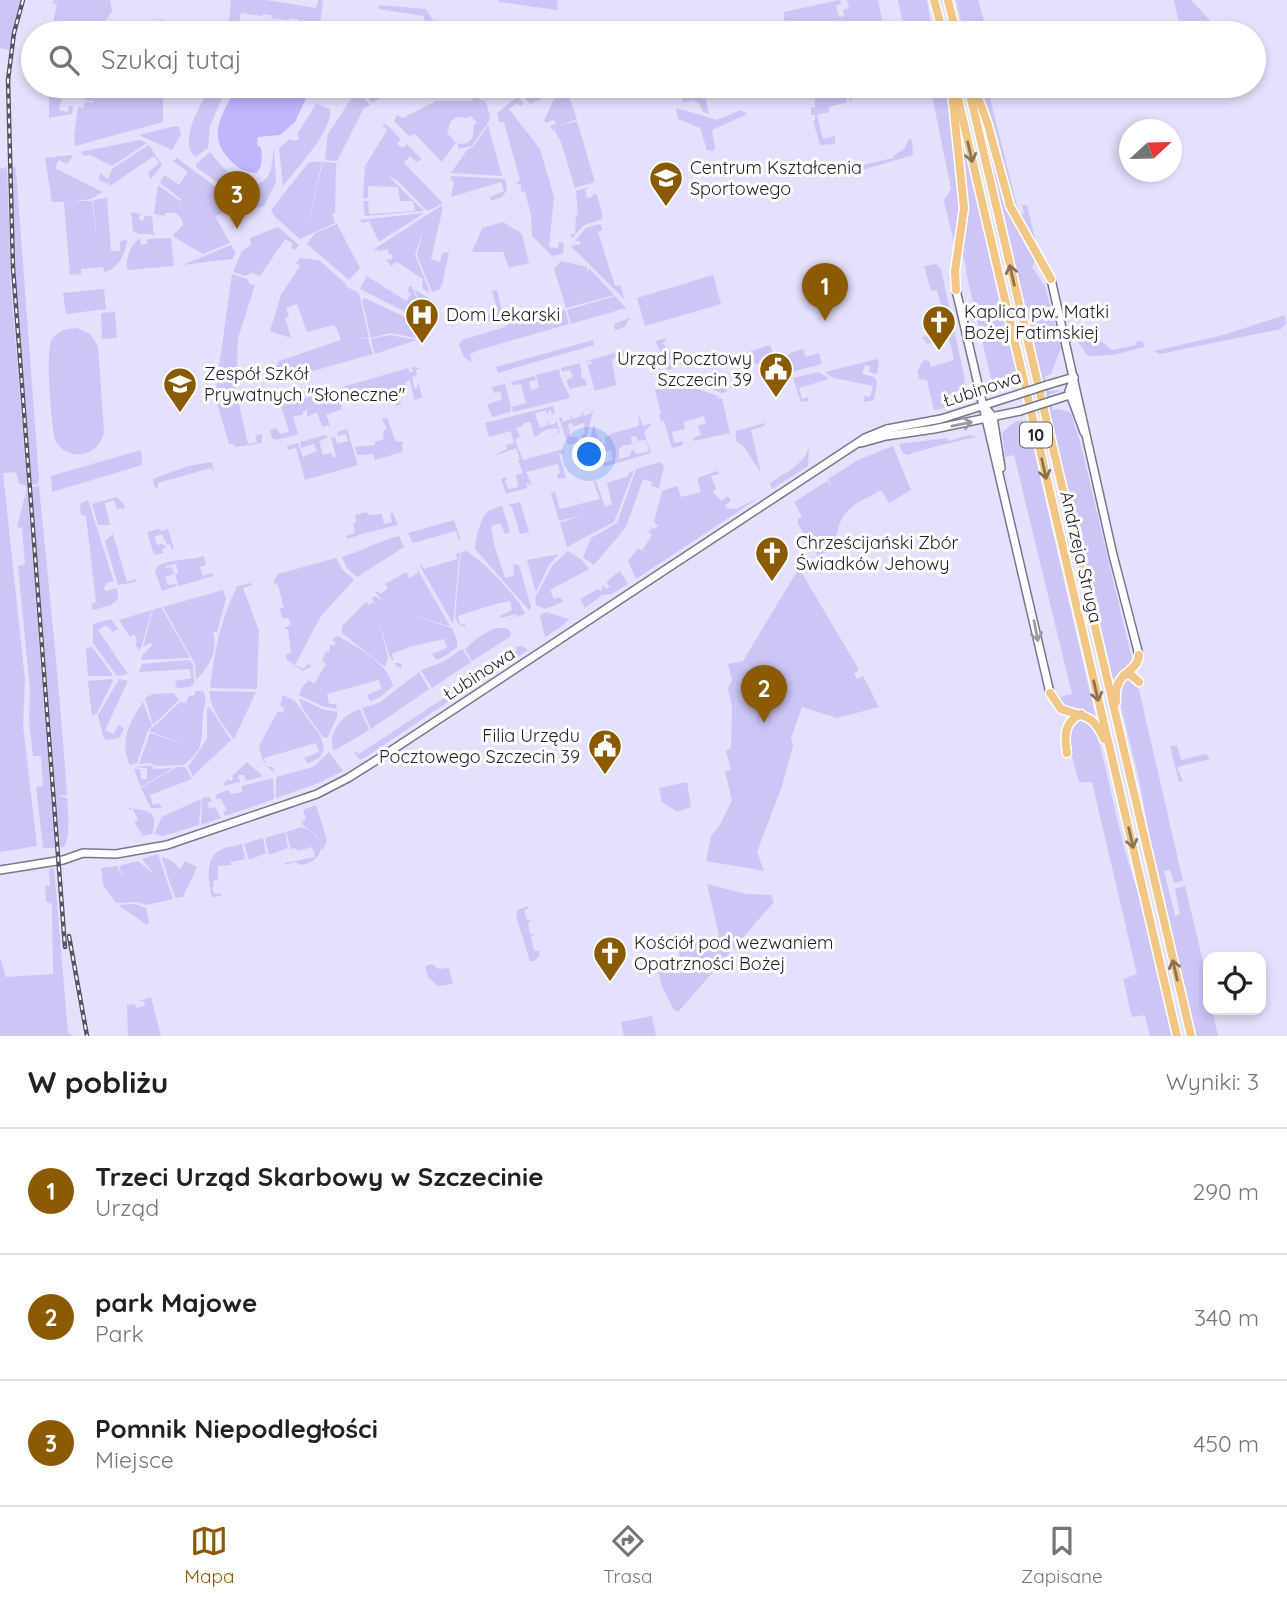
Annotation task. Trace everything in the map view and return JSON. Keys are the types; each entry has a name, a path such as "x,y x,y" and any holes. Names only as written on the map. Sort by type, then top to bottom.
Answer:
{"main road":[{"path":"934,0 939,21"},
{"path":"948,0 953,21"},
{"path":"954,98 964,208 955,271 956,290"},
{"name":"Andrzeja Struga","path":"956,98 1178,1036"},
{"name":"Andrzeja Struga","path":"974,98 1191,1036"},
{"path":"976,98 990,132 1010,206 1051,279"},
{"path":"1128,770 1116,697 1117,685 1121,677 1137,663 1139,654"},
{"path":"1121,677 1131,675 1139,682"},
{"path":"1050,693 1061,709 1092,719 1101,731 1118,785"},
{"path":"1067,753 1067,728 1073,719 1082,714"}],"street":[{"name":"Andrzeja Struga","path":"1051,279 1074,377 1074,394 1129,624 1139,654"},
{"path":"956,290 989,418 1050,693"},
{"name":"Łubinowa","path":"0,868 63,860 83,853 116,854 167,845 331,788 869,436 887,429 941,419 1074,377"},
{"name":"Łubinowa","path":"860,443 1020,411 1074,394"}],"shaded area":[{"path":"0,0 21,0 9,50 0,48"},
{"path":"54,0 110,0 112,12 104,21 53,21 57,4 53,3"},
{"path":"231,0 266,0 316,8 318,0 323,0 320,21 298,21 272,18 271,15 241,13 239,21 229,21"},
{"path":"498,0 557,0 558,10 499,2"},
{"path":"840,0 841,4 836,6 839,17 844,16 843,10 849,8 847,0 878,0 882,21 787,21 784,20 784,12"},
{"path":"898,0 927,0 930,21 902,21"},
{"path":"956,0 978,0 984,21 961,21"},
{"path":"1174,0 1191,0 1211,21 1178,21"},
{"path":"379,5 426,9 433,21 424,21 424,16 379,9"},
{"path":"49,98 62,98 59,110 68,112 69,106 73,106 72,114 49,118"},
{"path":"86,98 163,98 163,122 75,146 78,107 83,108 85,102 93,103 85,101"},
{"path":"205,98 222,98 210,126 208,148 195,157 189,142 197,112"},
{"path":"231,98 306,98 295,122 280,135 258,137 257,145 261,148 262,158 256,173 237,166 223,152 219,143 219,124"},
{"path":"352,98 364,98 370,105 364,108 337,161 325,160 328,134"},
{"path":"368,98 381,98 372,103"},
{"path":"476,98 486,102 489,121 472,146 458,149 458,144 467,143 473,137 474,125 477,123 470,115 468,118 457,117 451,121 447,133 456,143 442,162 415,134 409,136 394,121 397,115 403,118 436,101 472,101"},
{"path":"516,98 524,103 520,106 517,103 509,109 540,149 554,197 549,247 558,248 559,242 564,243 563,254 552,256 532,236 531,215 525,192 521,191 521,184 516,184 520,180 504,122 499,122 497,113"},
{"path":"525,98 543,98 530,104"},
{"path":"555,98 570,98 577,119 556,127 577,121 595,182 575,188 561,142 550,126 556,124 554,120 545,123"},
{"path":"683,98 706,98 709,114 703,112 699,103 691,100 683,103"},
{"path":"815,98 846,98 847,102 829,107 829,112 817,115 823,139 835,136 835,144 820,145 813,121 815,115 811,115 811,107 815,107"},
{"path":"932,98 951,98 960,128 1017,376 1008,378 1010,388 993,387 965,262 956,252 944,200 951,189"},
{"path":"981,98 990,98 1017,206 1020,214 1024,214 1022,205 1027,205 1039,255 1013,208"},
{"path":"316,104 330,109 326,127 313,149 283,186 279,148 290,139 299,139 298,133"},
{"path":"676,108 717,120 741,110 747,114 712,130 715,148 713,151 707,150 700,128 678,119"},
{"path":"981,115 1013,218 1036,260 1032,267 1045,286 1061,348 1051,374 1045,377 1049,391 1062,390 1049,395 1053,410 1071,413 1080,441 1133,664 1119,674 1114,684 1026,317"},
{"path":"386,124 401,139 397,144 403,148 407,144 422,159 416,162 410,156 404,163 442,204 427,211 397,180 388,176 424,211 365,216 363,201 368,201 369,214 415,211 413,201 400,201 398,187 368,186 368,198 363,198 365,167 369,168 365,166 386,132 387,129 382,126"},
{"path":"488,125 502,176 451,173 467,150 474,146"},
{"path":"179,127 181,134 172,150 139,135"},
{"path":"909,138 912,140 913,155 859,171 858,166 893,158 905,148"},
{"path":"140,140 147,143 112,166 80,152"},
{"path":"149,145 162,165 151,179 148,173 159,163 154,156 110,186 108,181 108,184 99,180 100,173 108,179 113,168"},
{"path":"274,148 276,182 264,206 254,209 196,167 210,152 236,178 253,184 261,182 270,173"},
{"path":"73,156 67,164 59,160 55,168 103,192 91,199 74,201 92,201 97,242 93,200 107,198 111,251 120,251 120,241 127,240 120,260 113,268 104,272 103,267 81,269 81,274 70,275 64,202 52,202 45,158"},
{"path":"177,158 248,211 235,217 230,210 215,216 230,243 203,254 174,237 183,225 179,216 174,213 164,214 165,216 154,214 158,185 182,200 160,183 164,175 179,185 188,172 173,161"},
{"path":"309,162 322,162 306,233 323,162 336,163 335,213 332,214 335,223 300,239 275,217 271,210"},
{"path":"11,166 16,170 39,478 38,484 32,485 16,285"},
{"path":"7,167 11,286 27,486 19,484 16,472 3,473 25,680 23,726 37,846 0,852 0,169"},
{"path":"450,178 505,179 507,190 502,197 491,201 490,197 504,191 501,182 451,197 454,183"},
{"path":"590,187 585,190 587,198 594,193 597,195 602,219 584,225 572,238 571,234 575,234 574,216 578,215 576,191"},
{"path":"443,207 431,259 440,262 442,253 449,252 439,290 432,292 417,255 423,231 415,254 430,293 422,288 423,279 397,262 391,266 386,259 391,260 393,255 388,253 388,249 374,249"},
{"path":"131,212 140,214 139,219 143,221 145,216 152,216 154,235 133,231"},
{"path":"424,213 379,242 369,221 363,223 359,220"},
{"path":"503,222 522,234 529,263 509,268 503,252 472,252 482,228"},
{"path":"337,224 360,268 349,280 307,244 315,233"},
{"path":"600,224 603,230 598,232 615,286 620,285 625,300 571,246 580,244 580,241 575,241 586,228"},
{"path":"278,227 299,245 295,250 291,247 293,244 285,239 260,276 252,273 245,276 233,272 242,251 251,245 250,238"},
{"path":"140,238 141,245 147,244 147,239 171,238 174,266 128,270 129,253"},
{"path":"231,245 236,253 232,259 182,265"},
{"path":"300,258 319,260 346,284 345,286 359,293 369,338 358,338 368,339 373,354 274,382 273,372 279,361 341,340 333,325 307,332 297,304 286,308 289,316 285,318 291,338 270,331 281,295 300,266 296,263"},
{"path":"561,261 587,267 587,273 589,268 614,295 566,308 554,269"},
{"path":"936,264 941,269 965,380 958,401 948,407 934,410 927,380 919,379 917,371 924,360 929,361 931,367 954,360 949,338 927,344 922,337 934,335 946,324 937,290 931,291 924,266"},
{"path":"232,274 255,285 238,338 236,391 248,444 257,442 255,436 262,434 262,443 235,447 234,444 229,444 215,396"},
{"path":"713,275 721,304 645,326 637,298"},
{"path":"367,276 406,301 411,294 407,291 412,287 427,323 360,289"},
{"path":"104,289 106,309 66,314 63,293"},
{"path":"414,289 435,302 438,309 433,326 429,323"},
{"path":"497,290 504,320 497,324 493,320 481,323 479,317 498,312 492,291"},
{"path":"615,296 626,308 571,324 567,310"},
{"path":"365,298 432,330 431,333 416,338 390,333 371,338 362,300"},
{"path":"516,306 518,320 510,323 509,311"},
{"path":"565,310 569,324 479,350 470,354 472,362 464,357 459,345 462,340 505,327 510,323"},
{"path":"115,312 117,338 102,339 101,313"},
{"path":"1285,315 1286,324 1281,329 1160,354 1154,351 1223,335"},
{"path":"629,318 625,327 615,330 614,324"},
{"path":"1086,326 1087,330 1112,350 1136,345 1136,342 1142,341 1145,347 1113,355 1088,356 1075,338"},
{"path":"77,328 90,334 98,346 104,432 96,447 82,454 67,452 55,440 50,404 49,357 52,339 63,330"},
{"path":"390,335 417,340 375,354 371,339"},
{"path":"667,338 663,343 668,352 676,350 680,361 672,363 674,368 667,370 663,364 648,366 637,357 645,355 647,361 662,355 655,341"},
{"path":"593,340 594,345 498,373 496,367"},
{"path":"770,345 775,358 769,360 768,357 759,360 760,363 755,364 754,361 741,367 731,367 730,364 711,369 709,363 735,356 737,361 741,360 740,355"},
{"path":"628,349 629,354 612,359 616,385 595,391 587,363 591,365 591,361 583,362"},
{"path":"803,349 806,357 819,353 822,364 791,372 787,354"},
{"path":"877,359 877,374 869,372 870,366 865,365 862,374 874,377 877,382 874,400 864,402 864,396 870,397 873,386 833,378 825,372"},
{"path":"580,363 582,378 587,385 570,389 566,380 573,378 570,370 562,372 561,368"},
{"path":"408,368 410,372 414,371 411,368 420,369 416,370 417,375 412,377 414,388 418,387 419,383 422,398 414,400 410,380 397,391 401,404 396,406 393,394 381,397 378,388 374,389 377,399 368,399 367,396 367,399 359,401 357,397 340,402 342,409 326,415 330,425 322,427 317,412 307,417 307,410 302,412 303,415 293,416 298,434 277,440 272,438 270,430 276,428 280,434 289,432 281,405"},
{"path":"559,369 570,398 513,412 512,407 526,403 521,384 512,385 511,382 535,376 536,380 529,382 531,390 539,388 536,375"},
{"path":"819,372 829,379 799,388 802,399 808,397 809,401 801,402 793,378"},
{"path":"710,374 726,379 726,392 721,393 692,379"},
{"path":"680,383 722,399 730,433 694,441 693,438 701,435 698,426 706,423 704,416 684,422 685,429 672,432 674,443 683,441 683,445 672,448 664,421 661,421 659,415 661,414 655,390"},
{"path":"505,384 510,412 492,417 487,405 502,399 500,391 494,393 492,387"},
{"path":"553,406 555,413 552,414 550,409 547,415 546,410 535,413 540,428 548,425 547,421 550,425 556,423 556,418 560,433 558,429 552,429 534,436 531,423 528,422 516,428 520,436 515,440 523,460 563,449 564,453 559,454 566,478 558,479 558,464 526,472 532,486 526,482 527,488 506,494 501,479 508,477 505,481 508,489 518,487 516,475 523,473 518,460 520,459 516,448 495,455 507,449 506,445 514,443 511,431 489,437 485,423"},
{"path":"591,409 593,411 586,440 583,441 581,435 585,434 584,423 574,426 572,423 568,424 570,437 577,437 580,442 568,445 559,418 561,417 563,422 571,419 570,414 573,419 581,416 582,411 584,416 592,413"},
{"path":"638,414 643,426 652,423 644,433 651,453 604,467 603,463 613,460 611,450 600,454 598,452 598,468 583,444 589,442 594,424 598,439 601,439 603,444 604,438 613,433 639,426","holes":["636,436 638,441 646,440 649,451 637,454 632,449 630,456 619,459 619,449 632,443 631,437"]},
{"path":"387,418 396,442 403,441 402,452 375,460 373,454 357,455 355,447 375,445 375,442 384,439 383,431 387,429 382,419"},
{"path":"1022,420 1028,425 1096,719 1083,711 1063,707 1060,697 1072,694 1014,455 1005,457 1002,433 1014,422"},
{"path":"765,423 765,426 751,430 761,473 744,447 736,441 736,431"},
{"path":"347,429 358,465 305,480 296,448 288,450 287,446 298,443 303,457 317,451 314,444 301,448 300,442 326,435 327,438 319,441 323,455 331,453 333,458 336,456 331,438 335,437 337,444 348,441 346,434 338,436 337,432"},
{"path":"969,435 976,437 907,455 899,444 947,438 948,441"},
{"path":"809,445 808,466 772,489 770,483 799,463"},
{"path":"893,446 911,490 889,503 881,490 854,505 843,516 835,546 818,557 798,524 798,519 802,517 794,502 827,481 832,486 828,479 858,460"},
{"path":"141,450 142,465 52,492 51,476"},
{"path":"212,462 214,473 211,468 158,483 158,489 154,486 153,479 188,466"},
{"path":"660,462 664,466 659,488 651,486 652,482 643,479 626,527 594,565 583,558 591,538 617,523 636,469"},
{"path":"634,470 614,522 567,547 560,523 582,515 559,521 551,493 555,492 560,509 600,499 593,481 596,481 605,507 612,504 607,483 628,476"},
{"path":"717,471 720,474 711,476 716,489 713,492 721,501 728,496 731,501 725,505 727,508 736,509 760,497 636,579 628,561 638,548 642,551 652,535 648,531 652,530 650,527 655,529 658,525 654,522 662,491 677,486 681,497 701,492 697,478"},
{"path":"39,486 67,795 58,796 67,798 68,829 64,847 60,847 32,487"},
{"path":"27,488 55,848 43,848 36,787 43,786 41,756 33,756 29,721 30,690 18,566 25,564 22,528 17,527"},
{"path":"116,497 125,508 117,509 114,500 105,503 110,525 98,525 92,504"},
{"path":"88,500 114,582 108,582 103,588 106,591 117,588 118,599 111,605 93,610 91,604 96,602 86,516 81,515 80,504"},
{"path":"520,502 529,532 520,534 512,507 508,505"},
{"path":"502,506 510,532 505,534 500,523 491,526 494,544 505,578 514,576 513,564 519,565 531,607 529,610 475,549 477,534 484,517 490,510"},
{"path":"367,512 368,515 382,514 384,524 392,522 390,513 393,513 398,525 366,533 365,531 347,539 346,536 355,533 355,515"},
{"path":"454,520 461,540 456,531 413,543 408,533"},
{"path":"168,529 174,549 172,550 170,544 167,545 162,534 154,537 157,545 166,547 162,549 163,553 154,555 147,532"},
{"path":"113,534 127,582 137,579 135,582 118,585 105,541"},
{"path":"399,536 404,547 357,577 346,567 342,557"},
{"path":"465,551 499,579 525,614 504,621 517,616 500,616 512,610 510,601 458,616 460,625 465,624 460,626 455,618 460,559"},
{"path":"568,551 582,560 589,569 550,590 554,599 560,597 563,602 545,609 536,605 535,598 552,566"},
{"path":"461,552 453,624 420,566 421,564 424,569 457,559 456,554"},
{"path":"559,554 549,565 536,592 527,560"},
{"path":"204,556 206,565 200,567 203,576 212,573 213,576 179,586 175,575 178,573 176,564 166,566 172,567 174,574 165,577 168,585 177,586 162,591 155,571 157,566"},
{"path":"336,558 342,569 354,580 321,616 295,665 304,669 307,664 312,666 303,671 286,659 286,655 291,652 288,629 284,629 291,624 288,618 282,618 280,608 284,608 278,585 273,582 278,574"},
{"path":"416,567 450,626 405,613 452,628 457,647 436,660 432,654 447,648 444,639 409,647 392,654 394,662 389,655 379,621 388,658 385,667 342,633 342,626 366,602 369,605 372,602 375,604 372,598 375,596 384,602 375,592 381,594 388,588 385,584 406,572 409,578 418,573"},
{"path":"799,568 859,670 854,674 857,679 863,676 879,707 837,718 802,707 791,738 793,746 782,786 757,852 764,871 706,861 711,836 732,800 725,772 731,769 726,751 731,748 732,708 728,688 732,680 728,664 743,661"},
{"path":"620,571 628,584 612,594 602,595 585,608 580,599 598,589 601,591 603,585 606,589 610,587 606,582"},
{"path":"250,583 256,588 252,585 243,588 259,631 257,689 210,688 222,623 237,586"},
{"path":"223,590 226,599 217,632 213,632 214,652 196,680 195,664 163,607"},
{"path":"161,607 189,658 141,660 152,645 150,643 143,647 153,610"},
{"path":"152,610 139,650 135,644 135,634 130,637 119,620"},
{"path":"546,612 569,619 545,637 540,616"},
{"path":"111,619 118,629 113,632 106,625 98,630 128,674 117,676 93,643 93,624"},
{"path":"497,628 507,628 511,633 510,637 472,661 465,649 482,635"},
{"path":"338,636 378,663 390,677 393,686 370,702 367,695 381,689 379,680 327,694 329,704 336,704 337,709 322,706 299,695 309,680 314,684 326,664 322,661 326,651 329,652 330,644 333,646 336,643 332,640"},
{"path":"522,646 528,650 452,699 448,698 451,700 367,756 360,760 354,753 356,751 359,754 517,650 516,647"},
{"path":"92,647 113,676 88,676 86,648"},
{"path":"462,649 471,662 432,688 421,670 443,662"},
{"path":"189,660 193,664 194,683 190,687 177,688 175,681 191,678 190,669 139,672 142,664"},
{"path":"419,672 429,689 371,729 362,708 379,703"},
{"path":"112,679 97,713 92,716 88,681"},
{"path":"119,679 128,681 105,730 113,734 119,725 124,729 119,738 106,740 98,715"},
{"path":"1128,679 1135,682 1139,690 1183,881 1174,883 1170,870 1164,871 1175,916 1180,914 1175,889 1185,886 1203,961 1203,1015 1213,1015 1218,1036 1196,1036 1119,698 1122,681"},
{"path":"195,691 203,691 205,699 201,742 196,754 183,765 139,764 150,733 185,745 149,731 180,702 186,703 189,696 195,695"},
{"path":"210,691 256,692 234,739 215,710"},
{"path":"174,693 179,700 153,725 145,698 153,694"},
{"path":"283,695 295,701 321,737 324,750 320,757 308,764 304,758 319,752 316,743 264,758 265,765 259,746 278,711 283,713 284,708 280,706"},
{"path":"299,698 322,709 337,712 327,738 323,737 302,708"},
{"path":"143,702 152,726 148,730 137,763 130,765 125,748 127,732"},
{"path":"207,708 210,708 231,740 193,776 188,767 207,739"},
{"path":"360,709 369,730 334,751 334,731 342,720"},
{"path":"1084,718 1096,728 1172,1036 1150,1036 1145,1015 1132,1017 1123,979 1137,974 1092,782 1079,782 1070,745 1072,729 1076,722"},
{"path":"1177,745 1181,760 1206,754 1210,759 1177,767 1183,781 1179,782 1170,746"},
{"path":"329,752 343,771 276,798 276,777 313,767"},
{"path":"247,762 263,776 246,781 244,775 238,775 240,782 224,786 224,783 228,779 231,781 232,776"},
{"path":"150,765 154,769 173,768 141,787 134,769 140,769 141,779 147,779 147,768 134,767"},
{"path":"177,767 185,767 192,779 150,795 153,805 159,803 162,808 151,808 141,788"},
{"path":"273,778 274,799 225,816 223,812 227,810 221,799 215,799 217,794 228,790 231,794 242,792 242,786"},
{"path":"687,782 691,807 677,812 662,802 659,788"},
{"path":"209,797 212,801 207,803 209,809 215,807 221,818 201,825 202,798"},
{"path":"201,799 199,825 163,836 154,834 162,817"},
{"path":"316,805 327,840 322,851 317,836 302,822 306,819 303,810"},
{"path":"129,808 151,813 154,820 152,834 143,836 134,822 138,820 133,809"},
{"path":"302,827 319,841 320,853 310,862 285,865 285,863 315,857 312,847 297,851 296,848 291,849 286,832"},
{"path":"285,832 288,848 269,855 265,838"},
{"path":"263,838 266,853 249,860 244,844"},
{"path":"242,844 245,859 231,862 231,865 218,866 218,880 213,881 212,888 214,894 221,893 221,896 212,897 209,872 212,859 220,850"},
{"path":"158,854 173,899 146,905 136,902 116,903 103,885 101,868 117,866 123,878 119,866 138,861 154,874 142,859"},
{"path":"163,857 180,869 185,861 197,867 183,897 175,898"},
{"path":"54,868 68,1033 73,1036 0,1036 0,957 6,977 53,974 52,904 46,902 45,886 50,886 49,869"},
{"path":"707,884 746,894 771,895 774,902 678,1012 674,1010 661,984 658,967 694,955 680,957 678,947 684,943 700,940 703,948 719,935"},
{"path":"135,904 146,908 149,922 147,925 118,905"},
{"path":"528,906 529,908 524,910 527,920 531,920 528,923 530,934 535,934 531,937 534,951 539,951 540,955 534,961 530,961 516,916 518,910"},
{"path":"432,964 439,969 449,968 453,984 438,986 428,977 425,966"},
{"path":"151,997 161,1036 128,1036 127,1005 135,1004 136,1008 145,1006 144,1001 138,1001"},
{"path":"652,1016 656,1036 624,1036 621,1022"}],"railway":[{"path":"23,0 14,33 8,80 13,268 65,947"},
{"path":"69,936 87,1036"}],"place":[{"name":"Centrum Kształcenia Sportowego","path":"666,208"},
{"name":"Pomnik Niepodległości","path":"237,229"},
{"name":"Trzeci Urząd Skarbowy w Szczecinie","path":"825,321"},
{"name":"Dom Lekarski","path":"422,345"},
{"name":"Kaplica pw. Matki Bożej Fatimskiej","path":"939,352"},
{"name":"Urząd Pocztowy Szczecin 39","path":"776,399"},
{"name":"Zespół Szkół Prywatnych \"Słoneczne\"","path":"180,414"},
{"name":"Chrześcijański Zbór Świadków Jehowy","path":"772,583"},
{"name":"park Majowe","path":"764,723"},
{"name":"Filia Urzędu Pocztowego Szczecin 39","path":"605,776"},
{"name":"Kościół pod wezwaniem Opatrzności Bożej","path":"610,983"}]}
